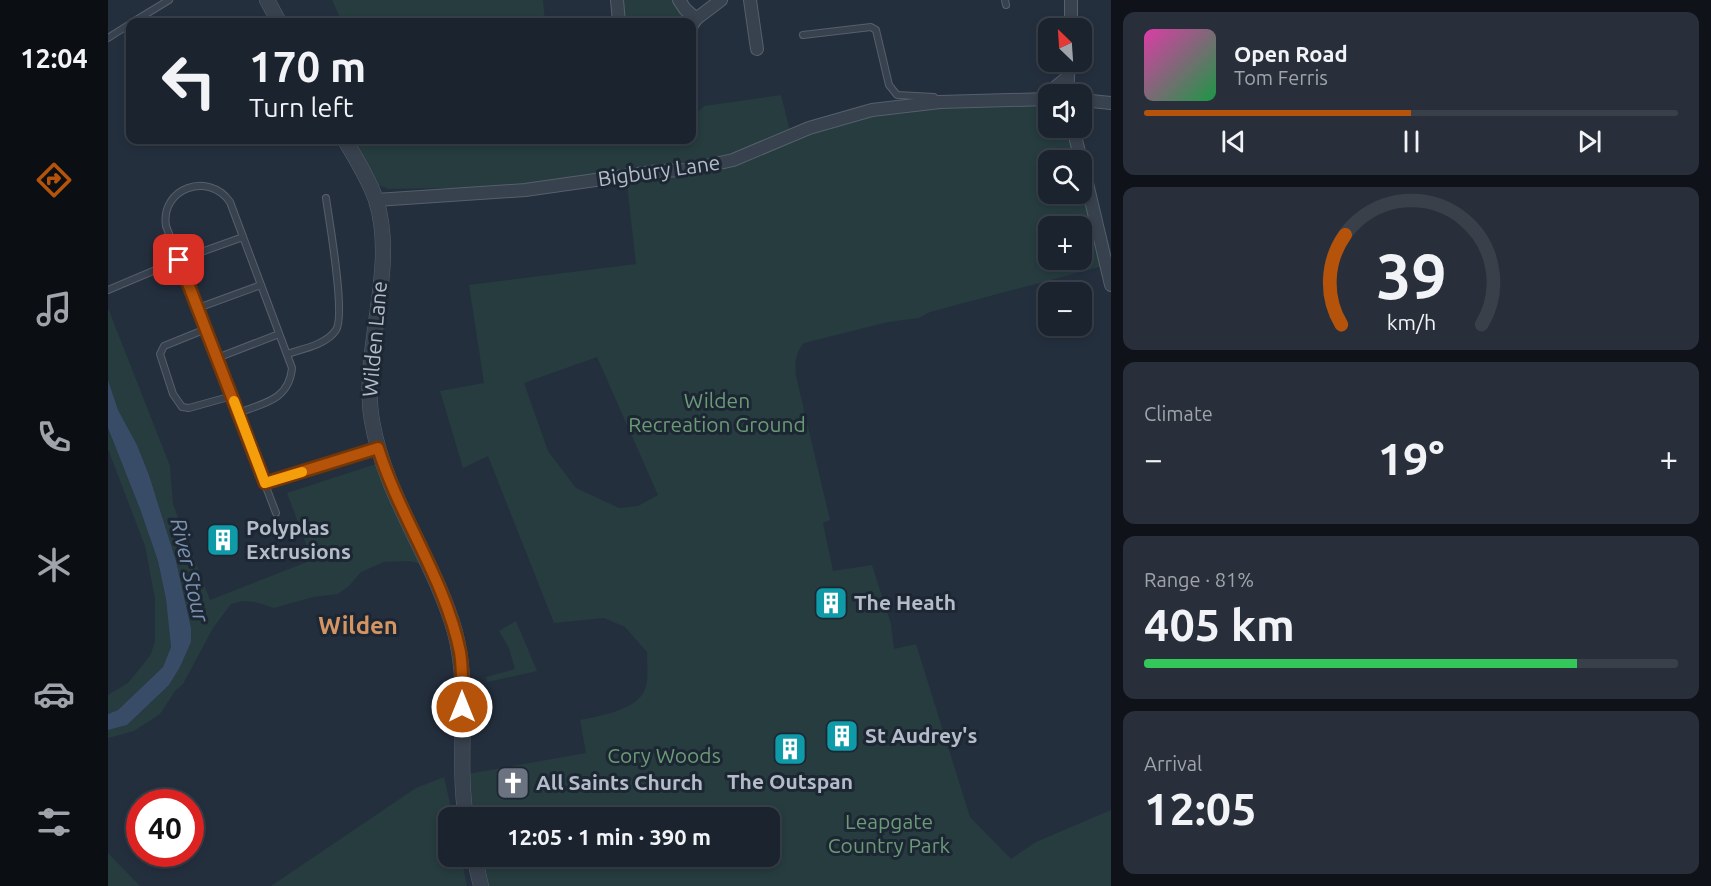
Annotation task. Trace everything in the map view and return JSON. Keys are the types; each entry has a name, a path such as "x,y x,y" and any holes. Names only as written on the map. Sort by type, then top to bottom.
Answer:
{"street":[{"path":"267,0 277,18"},
{"path":"617,0 619,18"},
{"path":"679,0 691,18"},
{"path":"696,20 721,0"},
{"path":"750,0 757,49"},
{"path":"1071,0 1071,18"},
{"path":"1068,72 1068,84"},
{"name":"Bigbury Lane","path":"1061,84 1068,77"},
{"name":"Bigbury Lane","path":"376,200 525,190 659,171 688,170 733,160 809,128 856,113 887,107 940,102 1038,99"},
{"path":"1092,101 1111,103"},
{"name":"Wilden Lane","path":"347,144 376,200 381,231 382,258 369,397 371,420 390,482 446,604 460,652 462,775 465,807"},
{"path":"1091,204 1111,285"},
{"path":"477,867 481,886"}],"lane":[{"path":"140,18 169,0"},
{"path":"108,38 126,27"},
{"path":"803,35 871,27 876,30 888,85 897,95 934,97 940,102"},
{"path":"238,413 278,397 286,389 292,368 230,201 223,193 209,186 189,187 174,196 165,210 166,225 276,513"},
{"path":"287,354 331,337 339,322 338,292 326,198"},
{"path":"108,290 179,260 243,237"},
{"path":"198,308 261,285"},
{"path":"206,329 164,346 160,354 173,394 182,407 189,408 232,396"},
{"path":"217,358 279,334"},
{"path":"265,483 378,448"}],"green space":[{"path":"332,0 543,0 545,18 340,18"},
{"path":"617,0 679,0 690,18 619,18"},
{"path":"781,95 791,135 857,113 1038,100 1038,138 1075,138 1078,150 1038,150 1038,204 1090,204 1103,266 1092,269 1092,216 1038,216 1038,270 1088,270 930,312 919,318 888,322 804,343 797,354 796,376 830,520 823,523 833,571 872,565 891,624 894,649 916,644 970,817 1011,859 1036,842 1111,810 1111,886 481,886 476,867 780,867 780,807 465,807 462,775 586,753 580,720 626,707 635,702 645,689 647,652 625,627 604,618 554,623 488,456 463,468 440,391 484,383 469,285 636,264 626,176 451,195 449,188 389,189 378,185 358,146 359,144 696,144 696,114 704,106","holes":["597,357 658,495 638,506 619,508 576,488 548,451 524,383"]},
{"path":"108,308 170,466 173,504 210,600 312,560 287,493 382,462 429,565 408,561 384,562 361,572 349,586 338,594 313,597 274,608 255,602 242,601 231,604 213,628 183,684 175,691 160,714 134,731 108,738 108,730 127,725 169,685 191,642 191,628 176,561 149,475 137,445 118,410 108,380"},
{"path":"108,428 158,561 166,599 171,647 163,667 118,710 108,714 108,695 128,683 150,656 155,642 155,599 145,546 108,449"},
{"path":"516,621 537,671 487,682 486,677 515,669 509,648 499,631"},
{"path":"444,777 451,807 438,807 438,867 463,867 467,886 271,886 416,788"},
{"path":"108,853 140,886 108,886"}],"water":[{"path":"108,380 118,410 137,445 149,475 176,561 191,628 191,642 169,685 127,725 108,730 108,714 118,710 163,667 171,647 166,599 158,561 108,428"}],"slow traffic":[{"path":"234,401 265,483 302,472"}],"place":[{"name":"Polyplas Extrusions","path":"223,540"},
{"name":"The Heath","path":"831,603"},
{"name":"St Audrey's","path":"842,736"},
{"name":"The Outspan","path":"790,749"},
{"name":"All Saints Church","path":"513,783"}],"district":[{"name":"Wilden","path":"358,626"}],"route":[{"path":"179,260 265,483 378,448 390,482 446,604 460,652 462,707"}],"park label":[{"name":"Wilden Recreation Ground","path":"717,413"},
{"name":"Cory Woods","path":"664,756"},
{"name":"Leapgate Country Park","path":"889,834"}],"water label":[{"name":"River Stour","path":"190,570"}]}
